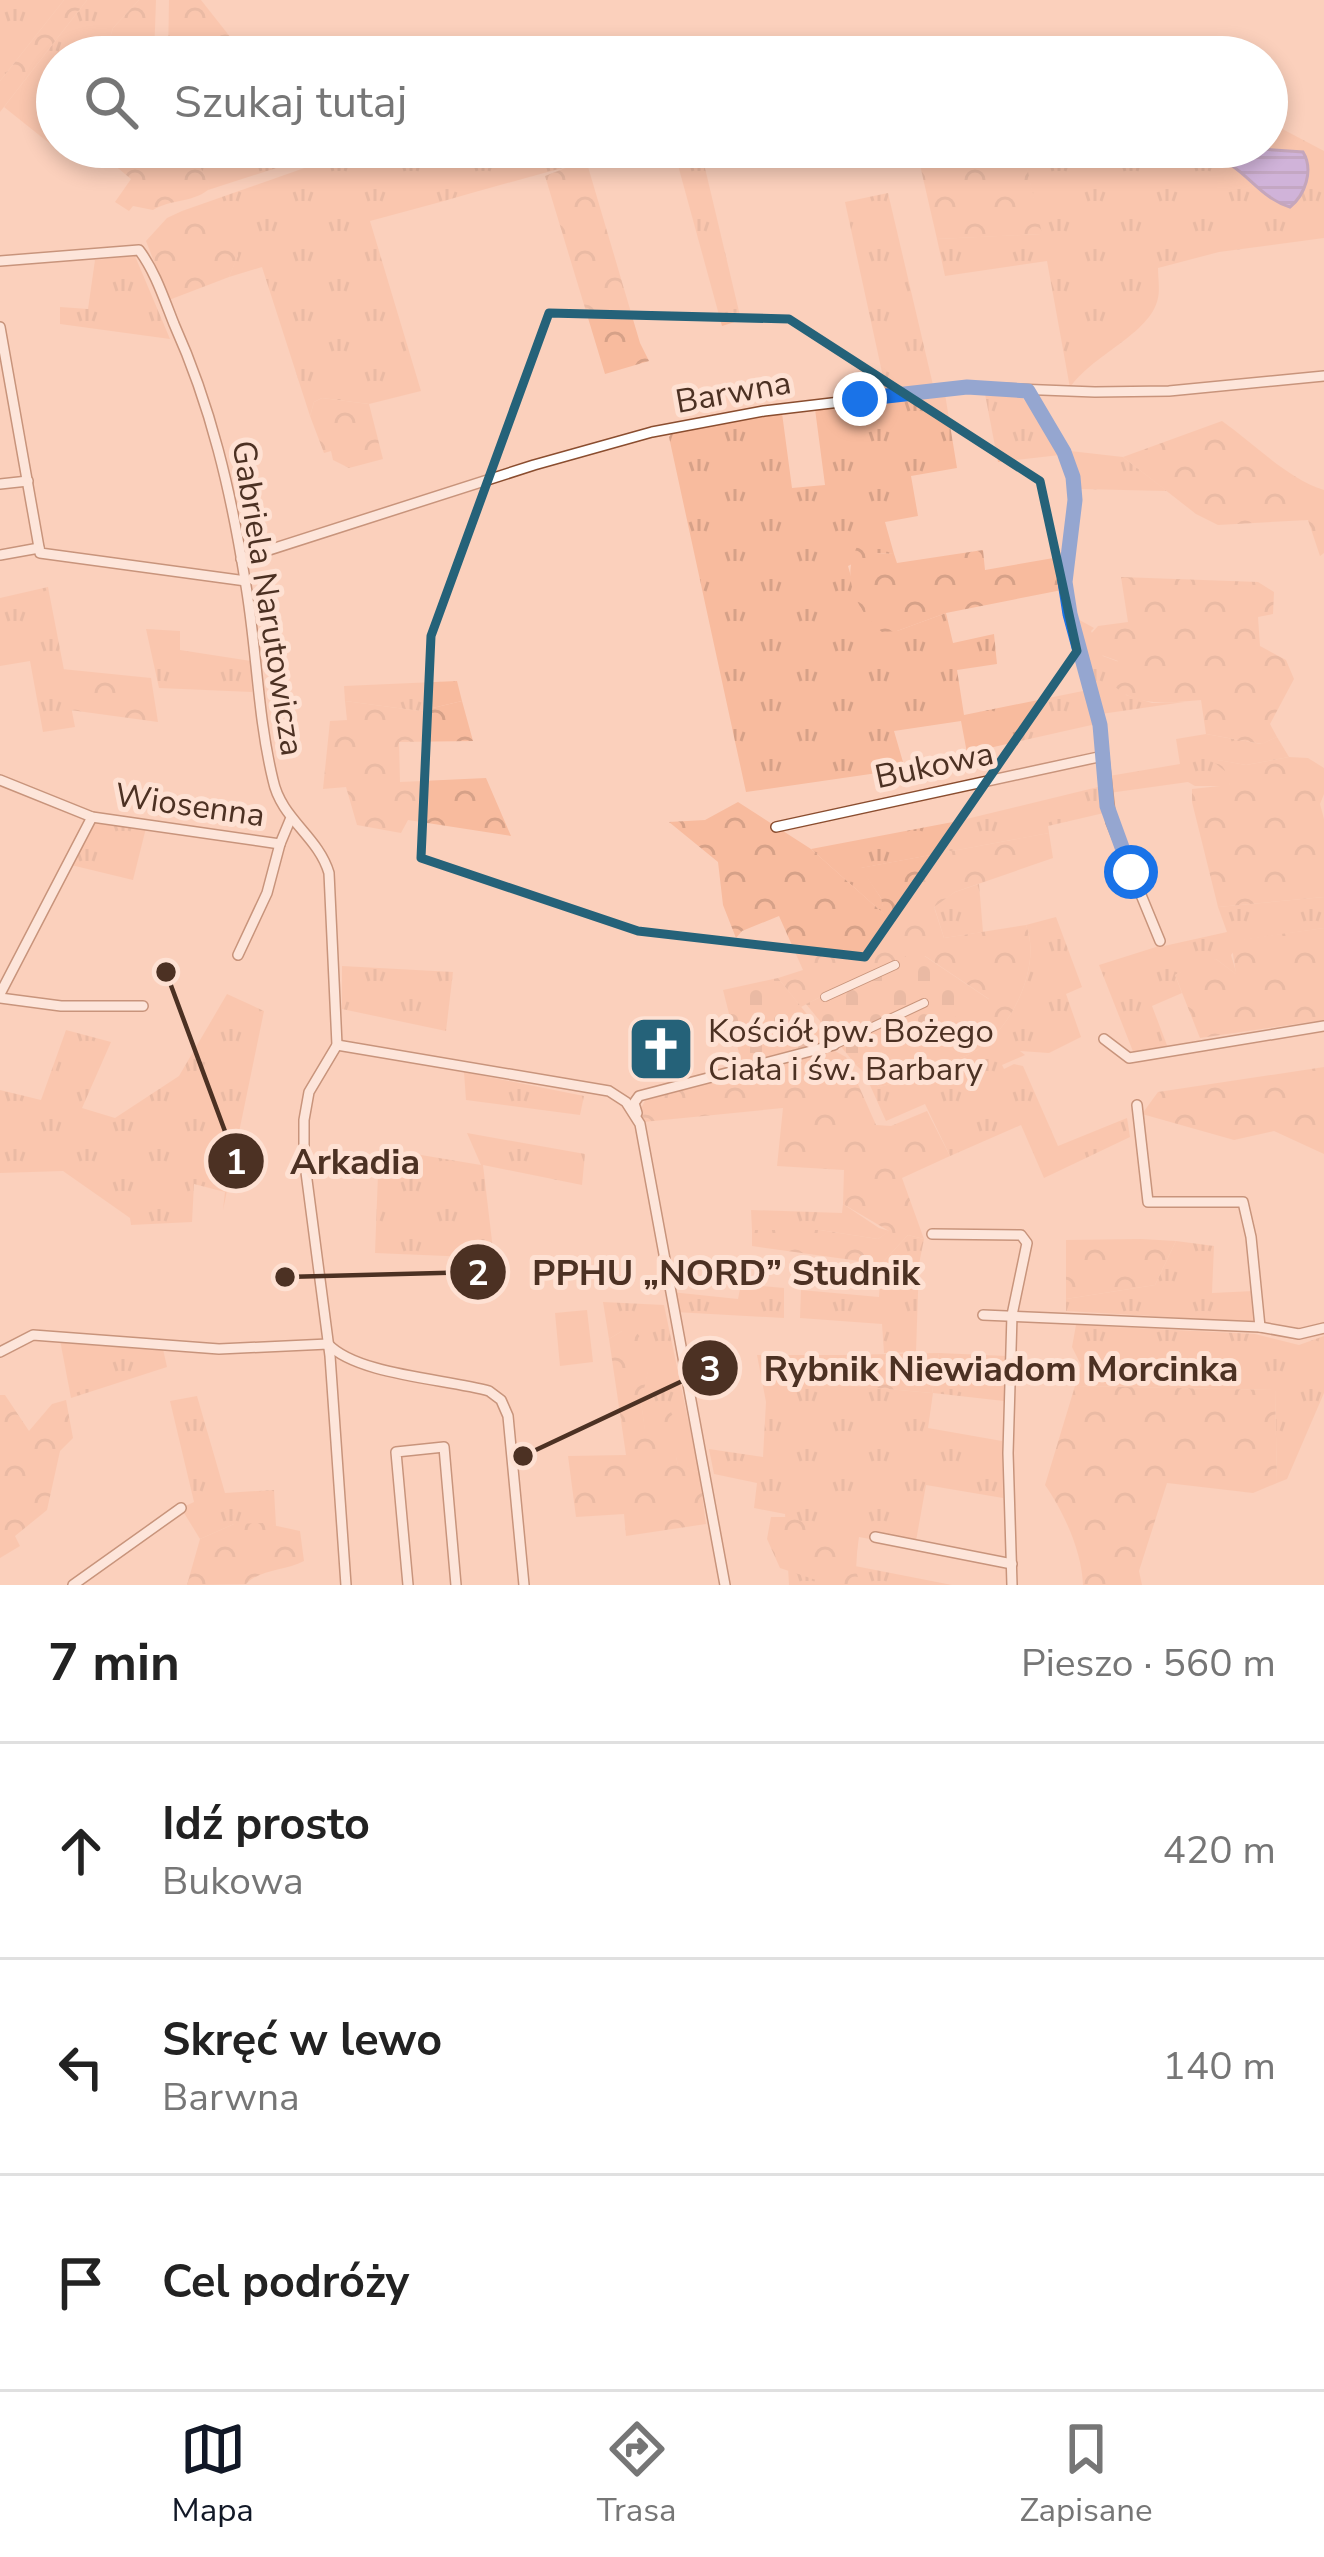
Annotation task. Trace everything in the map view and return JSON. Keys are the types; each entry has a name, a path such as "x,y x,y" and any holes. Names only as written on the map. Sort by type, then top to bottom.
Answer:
{"street":[{"name":"Gabriela Narutowicza","path":"0,261 139,250 206,401 246,581 258,704 274,787 290,820 315,844 328,873 337,1045"},
{"path":"0,327 40,553 246,581"},
{"name":"Barwna","path":"241,559 399,506 652,432 764,411 967,387 1169,391 1324,376"},
{"path":"1028,391 1064,452 1073,477 1075,500 1065,582 1100,725 1111,822 1160,940"},
{"path":"0,484 28,482"},
{"path":"0,555 39,548"},
{"name":"Bukowa","path":"776,827 1102,756"},
{"name":"Wiosenna","path":"0,780 92,818 280,844"},
{"name":"Wiosenna","path":"92,818 0,996 62,1006 143,1006"},
{"name":"Wiosenna","path":"238,955 267,893 290,820"},
{"path":"825,997 895,965"},
{"path":"725,1585 635,1100 834,1045 924,1003"},
{"path":"1103,1039 1129,1058 1324,1026"},
{"path":"346,1585 331,1374 336,1355 304,1157 309,1092 337,1045 609,1091 657,1091"},
{"path":"609,1091 626,1102 640,1124"},
{"path":"1137,1105 1148,1202 1243,1202 1260,1327"},
{"path":"932,1234 1026,1238 1012,1315 1008,1453 1012,1585"},
{"path":"983,1315 1260,1327 1299,1334 1324,1328"},
{"path":"0,1352 33,1335 336,1355 483,1389 501,1400 508,1416 524,1585"},
{"path":"408,1585 397,1452 444,1448 456,1585"},
{"path":"73,1585 181,1508"},
{"path":"875,1537 1012,1564"}],"highlighted area":[{"path":"549,313 789,319 1040,481 1077,651 865,957 638,931 421,858 431,636"}],"green space":[{"path":"0,0 64,0 0,81"},
{"path":"64,0 87,0 59,36 36,36 36,66 0,112 0,81"},
{"path":"87,0 139,0 111,36 59,36"},
{"path":"139,0 156,0 155,36 111,36"},
{"path":"169,0 201,0 229,36 168,36"},
{"path":"36,66 36,133 4,107"},
{"path":"1288,132 1324,151 1324,238 1219,252 1158,268 1159,294 1153,311 1070,388 1047,261 945,276 937,239 1041,234 1027,168 1288,168"},
{"path":"118,168 200,168 210,184 195,197 153,210 133,206 129,211 115,202 131,179"},
{"path":"200,168 276,168 208,190"},
{"path":"304,168 564,168 370,221 421,391 369,404 322,398 314,402 310,416 262,267 229,277 238,255 182,211"},
{"path":"566,168 588,168 649,361 605,374 545,176"},
{"path":"679,168 705,168 741,320 722,326"},
{"path":"921,168 1027,168 1042,234 937,239"},
{"path":"888,193 933,385 863,395 863,391 885,386 845,202"},
{"path":"182,211 214,217 231,228 238,256 229,277 169,300 146,241 167,218"},
{"path":"135,256 170,339 60,324 60,307 88,309 95,260"},
{"path":"945,394 957,468 911,476 918,516 885,522 894,554 875,553 848,566 852,580 897,631 946,613 953,643 994,634 997,664 957,670 964,715 1083,691 1083,683 1096,724 967,753 961,721 894,731 905,769 746,792 669,437 673,431 782,413 792,488 825,485 815,409"},
{"path":"985,394 1021,396 1055,439 1060,455 998,462"},
{"path":"322,398 369,404 383,459 349,468 333,460 331,451 324,453 310,416 314,402"},
{"path":"1222,421 1284,469 1324,490 1324,553 1320,556 1308,520 1218,525 1196,514 1123,457"},
{"path":"1070,451 1123,457 1167,491 1080,489"},
{"path":"868,544 875,553 894,554 897,563 983,550 985,570 1065,556 1062,590 946,613 882,632 858,603 851,581 858,545"},
{"path":"1121,577 1258,582 1274,592 1273,614 1258,617 1260,646 1286,660 1294,679 1270,724 1277,737 1262,744 1206,734 1201,700 1148,701 1114,686 1106,675 1118,661 1093,652 1089,636 1098,626 1128,622"},
{"path":"48,587 75,727 43,732 30,661 0,666 0,598"},
{"path":"1074,617 1094,628 1091,631 1103,656 1119,662 1126,695 1152,703 1184,702 1101,714"},
{"path":"146,629 180,631 180,650 251,661 252,692 159,688"},
{"path":"62,669 151,678 158,722 70,710"},
{"path":"457,681 462,701 420,711 345,701 344,686"},
{"path":"345,701 420,711 462,701 473,741 399,742 400,782 486,778 511,836 408,820 401,833 357,825 346,787 323,789 330,721 347,720"},
{"path":"1206,734 1261,744 1277,737 1289,757 1246,765 1218,760 1232,776 1229,786 1188,782 1109,793 1109,776 1180,764 1176,739"},
{"path":"1308,758 1324,768 1320,804 1324,897 1218,907 1192,789 1229,785 1231,776 1215,763 1219,760 1246,765"},
{"path":"1098,787 1104,813 1048,826 1049,833 861,868 881,898 885,915 811,849 958,821"},
{"path":"738,802 811,849 884,914 881,898 860,868 1049,833 1053,858 955,892 934,907 944,938 1026,925 1030,963 1025,984 990,1040 974,1052 928,1062 879,1087 856,1065 989,999 925,956 801,1007 778,978 803,970 779,916 736,938 723,905 718,862 669,822 705,820"},
{"path":"96,822 146,828 133,880 71,865"},
{"path":"979,884 983,932 944,938 934,906"},
{"path":"1324,897 1324,928 1243,940 1231,955 1237,975 1216,959 1175,975 1182,993 1152,1006 1168,1048 1134,1054 1099,965 1156,944 1227,932 1218,907"},
{"path":"1056,917 1082,987 1066,994 1081,1037 1049,1053 1020,1051 1025,1055 1002,1065 1004,1069 1023,1066 1058,1146 1127,1118 1130,1137 1044,1178 1021,1125 950,1156 925,1104 886,1121 865,1074 879,1087 928,1062 974,1052 990,1040 1025,984 1030,963 1026,925"},
{"path":"1324,928 1324,1020 1200,1038 1175,975 1216,959 1236,974 1231,941"},
{"path":"917,951 990,1000 856,1065 806,1004"},
{"path":"342,966 453,972 446,1031 342,1009"},
{"path":"778,978 826,1038 823,1044 742,1065 723,990"},
{"path":"227,994 264,1011 223,1210 225,1192 194,1184 192,1222 131,1225 130,1218 63,1171 0,1173 0,1090 41,1100 66,1030 111,1042 82,1108 115,1118 179,1076"},
{"path":"831,1049 846,1057 876,1125 891,1126 927,1111 950,1156 902,1178 924,1239 908,1235 881,1264 752,1246 752,1230 820,1230 878,1239 889,1231 843,1204 844,1170 777,1166 783,1108 643,1122 640,1110 646,1099"},
{"path":"1324,1067 1324,1154 1274,1131 1234,1140 1142,1114 1158,1092"},
{"path":"464,1072 584,1096 580,1115 466,1100"},
{"path":"467,1133 585,1154 582,1185 483,1165 494,1258 375,1253 379,1148 481,1165"},
{"path":"843,1204 890,1231 878,1239 820,1230 752,1230 751,1210 842,1213"},
{"path":"908,1235 924,1239 916,1352 884,1353 882,1324 800,1318 801,1290 879,1297 881,1264"},
{"path":"1066,1240 1176,1241 1155,1285 1066,1299"},
{"path":"1176,1241 1214,1246 1212,1293 1254,1291 1254,1322 1066,1311 1066,1299 1155,1285"},
{"path":"741,1284 784,1288 784,1318 675,1312 671,1292 738,1299"},
{"path":"603,1302 664,1305 699,1472 678,1466 676,1457 645,1432 641,1402 652,1351 622,1331 609,1339"},
{"path":"587,1310 593,1362 560,1366 555,1313"},
{"path":"1076,1325 1255,1334 1299,1345 1324,1336 1324,1393 1287,1479 1277,1483 1275,1390 1075,1386 1081,1365 1072,1347"},
{"path":"622,1331 635,1331 653,1351 641,1402 645,1429 657,1405 666,1401 683,1438 678,1465 699,1472 706,1524 626,1536 624,1514 576,1517 568,1456 626,1455 609,1339"},
{"path":"60,1340 163,1349 167,1367 71,1398"},
{"path":"939,1353 1007,1356 1004,1401 933,1393 928,1428 1002,1441 1003,1498 926,1485 916,1541 872,1533 870,1539 859,1537 855,1566 952,1585 789,1585 785,1514 754,1508 757,1483 714,1474 709,1449 763,1457 766,1402 757,1355 842,1355 844,1385 932,1393"},
{"path":"939,1353 932,1393 843,1385 842,1355"},
{"path":"1075,1386 1275,1390 1277,1483 1253,1493 1167,1483 1139,1571 1142,1585 1083,1585 1071,1533 1045,1485"},
{"path":"0,1395 5,1395 29,1431 52,1404 66,1400 73,1438 60,1451 47,1510 15,1536 20,1546 0,1558"},
{"path":"197,1396 225,1493 274,1490 276,1526 234,1524 200,1539 181,1508 194,1502 170,1401"},
{"path":"771,1517 858,1537 860,1585 831,1585 780,1568 767,1539"},
{"path":"263,1523 300,1531 304,1561 258,1575 246,1584 187,1585 200,1539 234,1524"}],"shaded area":[{"path":"1288,151 1303,152 1308,174 1304,189 1290,207 1235,168 1288,168"}],"place":[{"name":"Arkadia","path":"166,972"},
{"name":"Kościół pw. Bożego Ciała i św. Barbary","path":"661,1049"},
{"name":"PPHU „NORD” Studnik","path":"285,1277"},
{"name":"Rybnik Niewiadom Morcinka","path":"523,1456"}],"route":[{"path":"860,399 967,387 1028,391 1064,452 1075,500 1065,582 1070,614 1100,725 1107,806 1131,872"}]}
